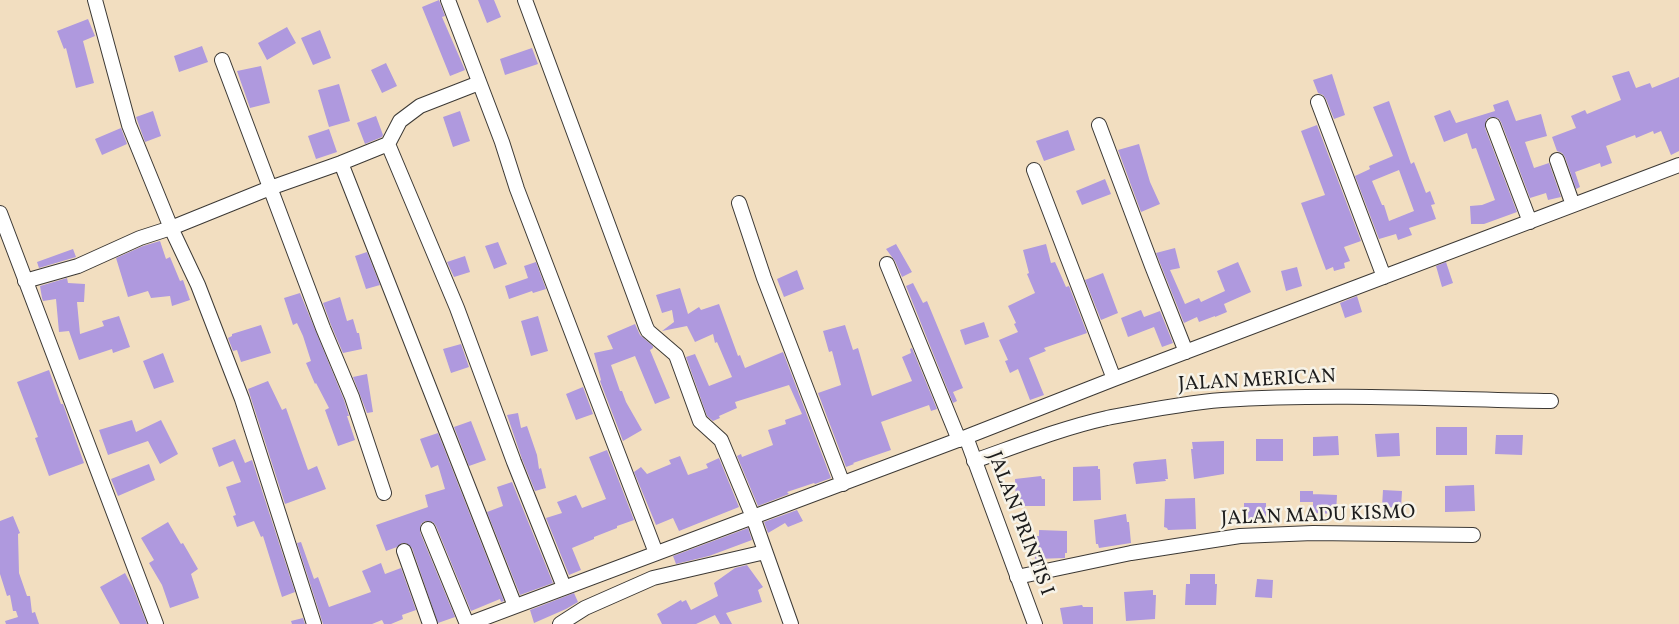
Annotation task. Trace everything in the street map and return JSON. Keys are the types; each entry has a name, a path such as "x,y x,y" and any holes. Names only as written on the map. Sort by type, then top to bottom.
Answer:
{"street":[{"path":"95,0 129,125 171,228 198,285 242,399 314,624"},
{"path":"448,0 656,554"},
{"path":"525,0 647,329 676,355 699,418 704,425 720,438 753,517 791,624"},
{"path":"222,60 323,328 352,398 384,492"},
{"path":"25,282 78,266 140,238 171,228 270,188 388,144 400,121 420,106 479,82"},
{"path":"1318,102 1384,277"},
{"path":"1099,125 1186,352"},
{"path":"1493,125 1530,222"},
{"path":"388,144 457,308 514,462 564,587"},
{"path":"1557,160 1574,205"},
{"path":"341,163 515,606"},
{"path":"428,529 467,624 843,484 1114,379 1679,166"},
{"path":"1034,170 1114,379"},
{"path":"739,203 764,278 843,484"},
{"path":"0,213 156,624"},
{"name":"JALAN PRINTIS I","path":"887,264 962,439 974,461 1035,624"},
{"name":"JALAN MERICAN","path":"974,461 1046,436 1104,419 1221,400 1322,397 1550,401"},
{"name":"JALAN MADU KISMO","path":"1017,576 1131,554 1240,536 1313,533 1473,534"},
{"path":"404,550 430,624"},
{"path":"560,624 584,608 653,578 765,552"}],"building":[{"path":"439,0 445,16 442,17 465,70 450,76 422,7"},
{"path":"478,0 494,0 501,17 487,23"},
{"path":"88,19 95,36 83,41 94,83 76,88 66,48 64,49 57,31"},
{"path":"287,27 296,43 267,60 258,43"},
{"path":"320,30 331,58 313,65 301,38"},
{"path":"202,46 208,62 179,72 174,56"},
{"path":"532,48 538,64 505,75 500,59"},
{"path":"386,63 397,86 382,93 371,70"},
{"path":"261,66 270,103 250,108 237,71"},
{"path":"1629,71 1636,88 1650,83 1652,88 1679,77 1679,151 1671,155 1661,131 1654,134 1653,131 1636,138 1635,135 1606,146 1612,163 1601,167 1600,163 1575,172 1580,187 1576,189 1565,157 1557,151 1552,137 1576,128 1571,116 1585,110 1587,114 1621,100 1612,76"},
{"path":"1332,74 1345,115 1334,119 1326,99 1318,93 1313,80"},
{"path":"339,84 350,121 329,127 318,90"},
{"path":"1508,100 1516,121 1541,114 1547,136 1525,142 1534,168 1549,163 1561,197 1548,200 1546,193 1530,198 1501,122 1498,118 1490,117 1486,120 1485,128 1517,212 1484,224 1471,224 1470,206 1482,205 1495,200 1476,148 1472,149 1467,133 1444,142 1434,116 1450,110 1456,123 1495,111 1493,105"},
{"path":"1389,101 1411,164 1414,162 1426,193 1430,191 1435,204 1431,205 1436,219 1409,228 1412,235 1398,240 1396,234 1379,239 1355,176 1370,169 1369,166 1393,156 1373,107","holes":["1399,170 1414,211 1389,221 1384,205 1382,205 1372,181"]},
{"path":"153,111 161,136 145,142 136,117"},
{"path":"460,111 470,141 453,147 443,117"},
{"path":"376,116 383,135 365,144 357,123"},
{"path":"1317,125 1361,241 1344,247 1350,261 1344,263 1345,268 1334,271 1333,267 1326,270 1301,203 1325,195 1301,131"},
{"path":"121,128 127,144 102,155 95,139"},
{"path":"329,129 337,152 316,159 308,136"},
{"path":"1068,130 1075,150 1044,161 1036,141"},
{"path":"1139,144 1150,182 1160,204 1141,212 1118,150"},
{"path":"1105,179 1111,194 1082,205 1076,191"},
{"path":"160,241 166,259 170,257 180,281 183,280 190,300 172,306 170,296 151,298 148,291 128,297 116,258"},
{"path":"498,242 507,264 494,269 485,246"},
{"path":"896,244 912,272 902,277 895,261 886,249"},
{"path":"1046,244 1051,263 1055,262 1066,287 1069,286 1087,333 1044,348 1046,351 1029,358 1044,395 1030,400 1018,369 1010,373 1005,361 1008,360 999,340 1018,332 1008,306 1035,293 1027,274 1029,273 1023,250"},
{"path":"1175,248 1180,268 1170,270 1185,304 1199,298 1201,302 1225,291 1217,271 1238,262 1251,292 1224,304 1227,312 1199,322 1197,317 1184,323 1156,253"},
{"path":"73,249 76,257 39,268 37,262"},
{"path":"367,252 380,285 366,289 355,256"},
{"path":"465,256 470,272 454,277 447,262"},
{"path":"536,262 546,289 533,293 532,291 509,299 505,286 528,278 524,266"},
{"path":"1446,262 1453,283 1442,287 1436,266"},
{"path":"1297,267 1302,286 1286,291 1281,271"},
{"path":"797,270 804,289 784,297 777,279"},
{"path":"1103,273 1118,313 1101,320 1085,280"},
{"path":"67,278 68,283 85,284 84,302 77,302 80,334 104,326 102,321 119,316 130,347 113,353 112,349 79,360 69,331 59,332 56,299 43,301 40,286"},
{"path":"913,283 923,303 927,301 963,388 953,392 957,401 953,403 906,286"},
{"path":"680,288 688,314 699,307 701,310 719,304 738,356 740,355 745,368 783,352 831,478 787,492 789,494 758,506 737,456 741,454 742,457 773,445 768,430 786,424 785,420 802,414 789,385 735,402 737,408 719,416 720,418 713,421 707,416 686,357 695,354 709,386 732,377 717,342 715,343 713,334 695,342 687,326 662,331 674,322 672,310 662,313 656,295"},
{"path":"300,293 344,400 355,440 338,446 325,410 329,408 315,384 306,363 311,361 303,336 297,323 293,325 284,298"},
{"path":"1357,296 1362,312 1345,318 1340,303"},
{"path":"340,297 347,321 353,319 357,333 359,333 362,349 343,353 331,325 323,303"},
{"path":"1141,310 1144,317 1160,311 1173,343 1162,347 1154,327 1128,337 1121,318"},
{"path":"538,316 548,351 531,356 521,321"},
{"path":"984,322 989,337 965,345 960,330"},
{"path":"635,324 640,335 653,346 650,350 670,398 655,404 635,356 611,365 620,391 622,391 642,430 623,441 600,381 594,353 613,349 607,336"},
{"path":"261,325 271,353 241,362 237,350 233,351 228,338 232,334"},
{"path":"845,325 853,350 858,348 872,396 912,381 902,357 911,353 910,349 912,348 937,409 931,411 929,405 881,422 891,450 846,467 818,393 841,385 832,351 829,352 823,331"},
{"path":"461,344 469,367 451,373 443,349"},
{"path":"163,353 174,382 154,389 143,361"},
{"path":"49,370 84,463 49,476 35,438 38,437 17,382"},
{"path":"367,374 373,412 367,413 353,377"},
{"path":"268,381 282,410 286,408 308,470 317,466 326,489 285,504 248,389"},
{"path":"583,387 593,414 576,420 566,394"},
{"path":"518,413 521,428 527,426 546,488 535,491 522,459 507,415"},
{"path":"132,420 136,432 161,420 178,454 160,464 148,441 108,455 99,430"},
{"path":"471,421 486,460 469,466 454,427"},
{"path":"1436,427 1467,427 1467,455 1436,455"},
{"path":"438,433 504,601 501,602 500,599 471,611 436,526 433,522 425,521 421,524 420,532 455,617 438,623 412,548 406,543 402,543 386,551 376,525 428,507 425,495 445,489 438,465 431,468 420,439"},
{"path":"1399,433 1400,456 1377,457 1375,434"},
{"path":"1496,435 1523,435 1522,455 1495,454"},
{"path":"1338,436 1339,455 1313,456 1313,437"},
{"path":"235,439 245,463 252,460 295,592 282,597 263,536 261,537 254,521 237,527 233,516 236,515 226,487 241,482 233,461 219,467 212,448"},
{"path":"1256,439 1283,439 1283,461 1256,461"},
{"path":"1224,441 1224,474 1194,479 1192,442"},
{"path":"607,450 634,520 617,526 617,528 572,548 581,570 569,575 546,518 562,513 557,502 576,495 582,508 606,499 589,457"},
{"path":"680,456 688,475 708,468 706,464 719,458 739,507 679,531 673,518 656,525 634,472 641,467 647,474 671,464 669,460"},
{"path":"1166,459 1168,479 1165,479 1166,481 1136,484 1133,464 1135,462"},
{"path":"149,464 155,480 118,496 111,479"},
{"path":"1098,466 1098,469 1100,469 1101,500 1073,501 1073,467"},
{"path":"1041,476 1042,479 1045,479 1045,506 1016,506 1015,479"},
{"path":"512,482 553,583 520,595 487,512 503,506 497,487"},
{"path":"1474,485 1475,511 1445,512 1445,486"},
{"path":"1383,490 1402,491 1401,508 1382,507"},
{"path":"1300,491 1313,491 1313,502 1300,502"},
{"path":"1313,494 1337,495 1336,514 1313,513"},
{"path":"1195,498 1196,529 1168,530 1164,527 1165,499"},
{"path":"1244,503 1266,503 1266,519 1244,519"},
{"path":"797,510 803,521 788,527 785,523 768,533 764,522"},
{"path":"1126,514 1127,522 1129,522 1131,543 1099,548 1098,544 1096,544 1094,520"},
{"path":"13,516 20,533 18,534 19,573 27,596 30,596 32,613 35,612 39,624 6,624 5,621 18,617 16,611 13,611 10,595 7,596 0,574 0,521"},
{"path":"168,522 198,569 191,574 199,598 170,608 162,585 149,563 154,560 141,538"},
{"path":"748,528 752,540 709,556 676,564 673,556"},
{"path":"1039,530 1067,531 1067,553 1065,553 1065,558 1035,559 1034,536 1039,536"},
{"path":"301,542 314,579 318,577 329,607 371,592 362,571 381,563 385,574 401,568 416,610 402,615 403,619 391,624 384,624 382,620 372,624 323,624 297,543"},
{"path":"747,565 763,587 758,590 762,602 726,613 732,624 720,624 715,615 696,624 662,624 657,614 681,600 682,602 686,600 691,610 718,596 714,583 735,568"},
{"path":"125,573 147,624 120,624 100,587"},
{"path":"1190,574 1215,574 1215,584 1217,584 1216,605 1185,605 1186,584 1190,584"},
{"path":"1257,579 1273,580 1272,598 1255,597"},
{"path":"1153,590 1153,595 1156,595 1155,619 1126,621 1124,592"},
{"path":"574,593 578,602 534,623 530,610"},
{"path":"1082,605 1083,607 1093,607 1093,624 1063,624 1060,608"},
{"path":"303,618 305,624 292,624 291,621"}]}
